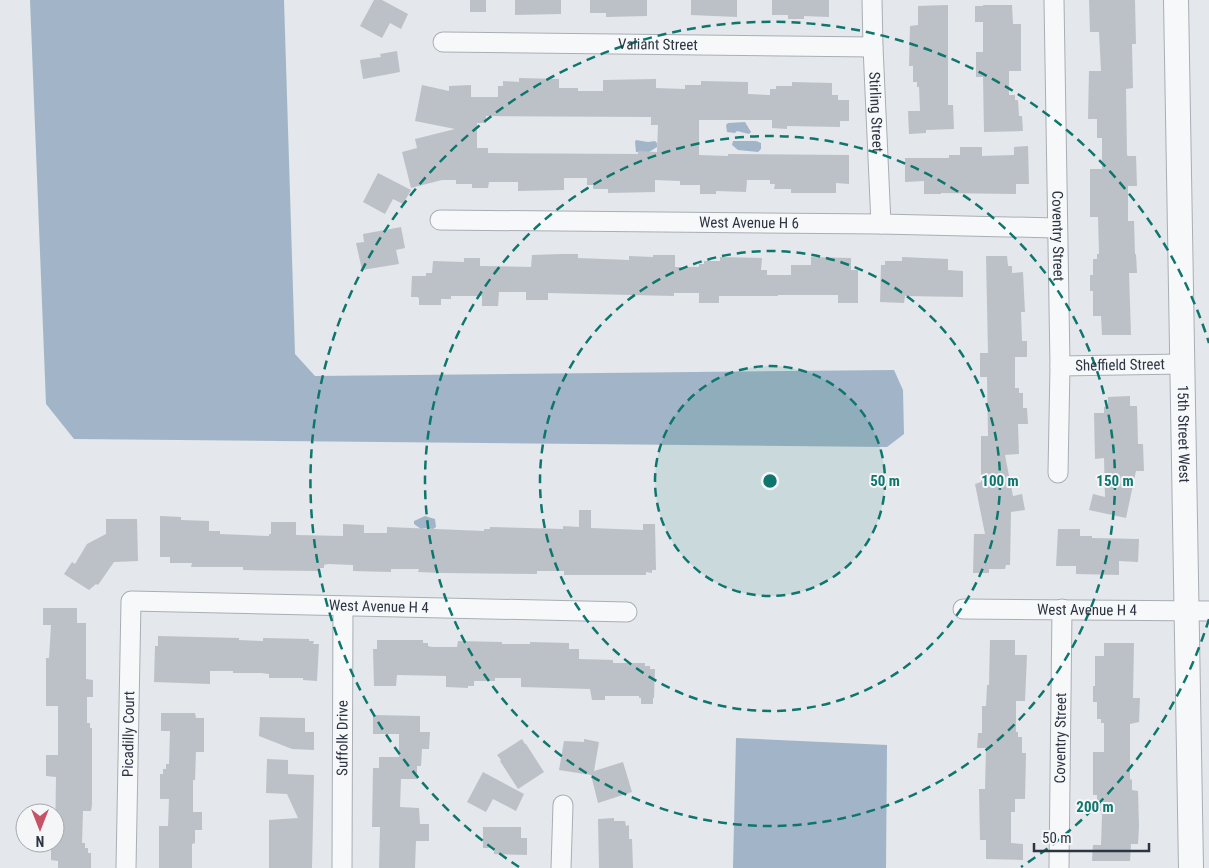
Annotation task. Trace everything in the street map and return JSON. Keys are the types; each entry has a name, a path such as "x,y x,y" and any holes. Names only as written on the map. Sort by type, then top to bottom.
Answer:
{"street":[{"name":"Stirling Street","path":"872,0 881,224"},
{"name":"Coventry Street","path":"1054,0 1056,228 1060,366 1058,473"},
{"name":"15th Street West","path":"1176,0 1181,364 1198,611 1191,868"},
{"name":"Valiant Street","path":"443,42 873,48"},
{"name":"West Avenue H 6","path":"440,220 881,224 1056,228"},
{"name":"Sheffield Street","path":"1060,366 1181,364"},
{"name":"West Avenue H 4","path":"131,602 627,612"},
{"name":"Picadilly Court","path":"126,868 131,602"},
{"name":"Suffolk Drive","path":"342,868 343,607"},
{"name":"West Avenue H 4","path":"963,609 1198,611"},
{"name":"Coventry Street","path":"1060,868 1062,609"},
{"path":"561,868 563,804"}],"water":[{"path":"30,0 284,0 295,354 315,376 894,370 903,390 904,434 887,447 74,439 46,404"},
{"path":"745,122 751,132 749,134 737,131 735,133 727,132 726,125 728,123"},
{"path":"636,140 655,141 657,147 649,152 636,152"},
{"path":"733,141 756,141 761,143 761,149 758,152 738,150 732,145"},
{"path":"425,516 435,519 436,527 433,529 421,529 414,524 414,521"},
{"path":"736,738 887,745 886,868 733,868"}],"building":[{"path":"374,0 382,0 408,14 401,29 390,23 382,38 360,26"},
{"path":"470,0 486,0 486,12 470,12"},
{"path":"515,0 561,0 561,14 515,15"},
{"path":"590,0 647,0 647,16 606,17 606,13 590,13"},
{"path":"691,0 737,0 737,17 691,15"},
{"path":"772,0 829,0 829,17 804,16 804,19 788,19 788,15 772,15"},
{"path":"1089,0 1135,0 1136,44 1132,44 1133,88 1126,89 1127,155 1136,156 1137,186 1128,186 1128,221 1134,221 1137,273 1129,273 1131,335 1102,335 1101,316 1093,316 1093,291 1090,291 1090,275 1093,275 1093,259 1097,259 1097,254 1099,254 1098,217 1090,217 1090,169 1102,169 1102,138 1097,138 1097,119 1088,119 1089,71 1101,71 1099,32 1090,32"},
{"path":"948,5 948,105 953,105 954,129 926,130 926,133 909,134 908,111 920,111 919,87 917,87 917,82 913,82 913,66 909,66 910,26 918,25 918,6"},
{"path":"1012,5 1013,24 1021,24 1021,71 1009,71 1009,95 1015,95 1015,100 1018,100 1019,116 1022,116 1023,131 984,132 983,77 976,77 976,52 983,52 983,22 975,22 975,6"},
{"path":"397,51 400,72 363,79 360,60 381,57 380,54"},
{"path":"519,78 559,79 559,88 578,88 578,91 603,91 603,80 656,79 656,88 685,89 685,85 701,85 701,81 748,82 748,94 770,95 770,89 776,89 776,86 792,86 792,82 832,83 832,95 838,95 838,100 849,100 849,121 840,121 840,127 787,126 787,129 772,128 772,120 699,120 699,155 849,155 849,184 836,183 836,193 791,193 791,189 774,189 775,184 770,184 770,180 747,180 746,192 716,191 716,194 700,194 700,185 680,185 680,181 655,180 655,192 608,193 608,189 593,189 593,185 587,185 587,178 564,178 564,190 518,191 518,182 489,182 488,188 472,188 472,184 456,184 456,180 442,180 411,188 402,152 417,148 415,139 455,129 415,121 422,85 449,91 449,86 471,85 471,97 498,97 498,86 503,86 503,81 519,82","holes":["486,116 651,117 651,125 658,125 657,152 638,151 638,154 488,153 488,148 477,148 477,123 486,123"]},
{"path":"1028,146 1029,184 1016,184 1016,194 924,194 924,181 905,182 905,158 949,158 949,155 960,155 960,147 982,147 982,156 1014,155 1014,147"},
{"path":"378,173 411,190 403,204 393,199 385,214 363,202"},
{"path":"401,227 405,248 396,250 399,264 362,270 356,243 364,242 363,234"},
{"path":"578,254 578,258 629,260 629,256 653,257 653,255 675,255 675,267 699,267 699,264 704,264 704,261 720,261 720,257 762,258 761,270 767,270 767,275 791,275 791,265 811,265 811,257 851,258 851,270 858,270 858,303 838,303 838,295 719,296 719,303 699,303 699,293 674,293 674,296 548,293 548,300 526,300 526,292 499,292 498,306 482,306 482,296 451,296 451,299 441,299 441,305 419,305 418,297 411,297 412,276 426,276 426,273 432,273 433,261 464,262 464,258 480,258 480,266 531,267 532,255"},
{"path":"986,256 1007,256 1008,266 1012,266 1012,273 1023,272 1025,312 1021,312 1022,341 1027,341 1027,357 1015,357 1015,388 1019,388 1019,393 1023,393 1023,408 1027,408 1028,424 1018,424 1019,454 1005,455 1013,496 1022,494 1025,510 1011,512 1010,565 1006,565 1005,569 989,569 989,573 973,573 974,534 985,534 975,484 981,482 981,436 988,436 987,377 980,377 980,353 988,353"},
{"path":"902,257 948,259 948,270 963,271 963,297 905,296 904,303 880,302 881,265 885,265 885,261 902,261"},
{"path":"1130,396 1130,406 1137,406 1138,444 1143,444 1144,471 1136,471 1126,518 1089,510 1093,494 1105,497 1104,458 1095,459 1094,413 1104,413 1104,407 1108,407 1108,397"},
{"path":"579,510 591,510 591,528 643,530 643,524 655,524 656,570 652,570 652,573 646,572 646,575 564,575 564,571 537,571 537,574 443,573 418,572 419,569 391,569 391,572 353,571 353,565 328,564 324,565 324,568 319,568 319,571 243,570 243,567 191,567 192,563 170,563 170,557 160,557 160,516 181,517 181,520 209,521 209,531 220,531 220,534 269,536 271,534 271,522 296,522 296,535 343,536 343,524 364,525 364,533 387,533 387,527 484,531 484,529 490,529 490,527 563,529 563,526 579,527"},
{"path":"106,519 137,519 138,561 114,562 98,585 96,584 89,590 64,574 72,562 75,564 87,544 106,534"},
{"path":"1058,529 1080,529 1080,536 1092,536 1092,538 1139,539 1138,562 1119,561 1119,575 1076,574 1076,566 1056,566"},
{"path":"43,608 77,608 77,623 86,623 86,679 93,680 93,697 87,697 87,723 90,723 90,728 92,728 92,805 91,811 83,811 82,843 85,843 85,848 88,848 88,853 91,853 91,868 58,868 58,861 51,860 51,853 65,853 65,803 56,803 56,777 46,776 46,755 58,755 58,706 46,706 46,658 49,658 51,625 43,625"},
{"path":"158,636 239,638 239,640 263,641 263,638 309,639 309,641 314,641 313,644 319,644 317,681 303,680 303,678 269,678 269,674 261,673 210,671 210,684 154,682 155,646 158,646"},
{"path":"377,640 423,640 423,643 428,643 428,646 432,647 457,647 458,641 502,642 502,644 530,644 530,642 569,643 569,649 579,649 579,659 613,660 613,663 645,663 645,666 650,666 650,669 655,669 653,704 641,704 639,696 605,696 605,700 592,700 590,689 521,687 521,678 495,678 495,681 474,681 474,686 468,686 468,688 446,687 446,676 397,675 396,686 374,686 373,649 377,649"},
{"path":"990,640 1015,640 1015,655 1027,655 1025,701 1016,701 1016,732 1018,732 1018,737 1022,737 1022,753 1026,753 1025,799 1015,799 1015,812 1011,812 1011,843 1023,844 1023,860 986,859 986,840 980,840 979,789 985,789 986,748 977,748 978,733 982,733 982,706 986,706 987,685 989,685"},
{"path":"1104,643 1134,643 1133,698 1140,698 1139,722 1130,724 1130,779 1132,780 1132,790 1138,791 1139,827 1138,844 1131,844 1130,861 1092,861 1093,845 1101,845 1102,816 1101,811 1097,811 1097,795 1093,795 1093,752 1104,752 1104,723 1101,723 1101,719 1097,719 1097,702 1093,702 1093,686 1095,686 1095,656 1104,656"},
{"path":"161,713 195,713 196,718 204,718 204,752 196,752 195,780 193,780 193,812 202,812 202,830 195,830 195,843 192,844 192,868 159,868 159,826 168,826 169,799 160,799 160,774 163,774 163,769 166,769 166,764 169,764 170,731 161,731"},
{"path":"373,715 420,716 420,732 430,732 429,749 422,749 421,766 417,766 417,779 401,779 400,807 419,808 420,824 429,824 429,841 416,841 415,868 379,868 380,827 372,827 373,768 379,768 379,757 399,757 399,734 373,734"},
{"path":"260,717 305,718 305,732 314,732 314,750 292,749 259,736"},
{"path":"522,739 544,772 518,789 497,755"},
{"path":"584,739 599,742 594,771 623,762 632,792 598,803 591,775 559,770 564,741 584,742"},
{"path":"267,759 288,760 288,774 314,775 312,868 269,868 269,820 298,818 287,794 266,793"},
{"path":"483,772 524,794 516,811 493,799 486,812 467,802"},
{"path":"614,818 614,821 625,821 626,826 629,825 629,839 632,839 633,868 599,868 598,819"},
{"path":"483,827 521,827 521,838 527,838 527,855 494,854 494,848 483,848"}]}
